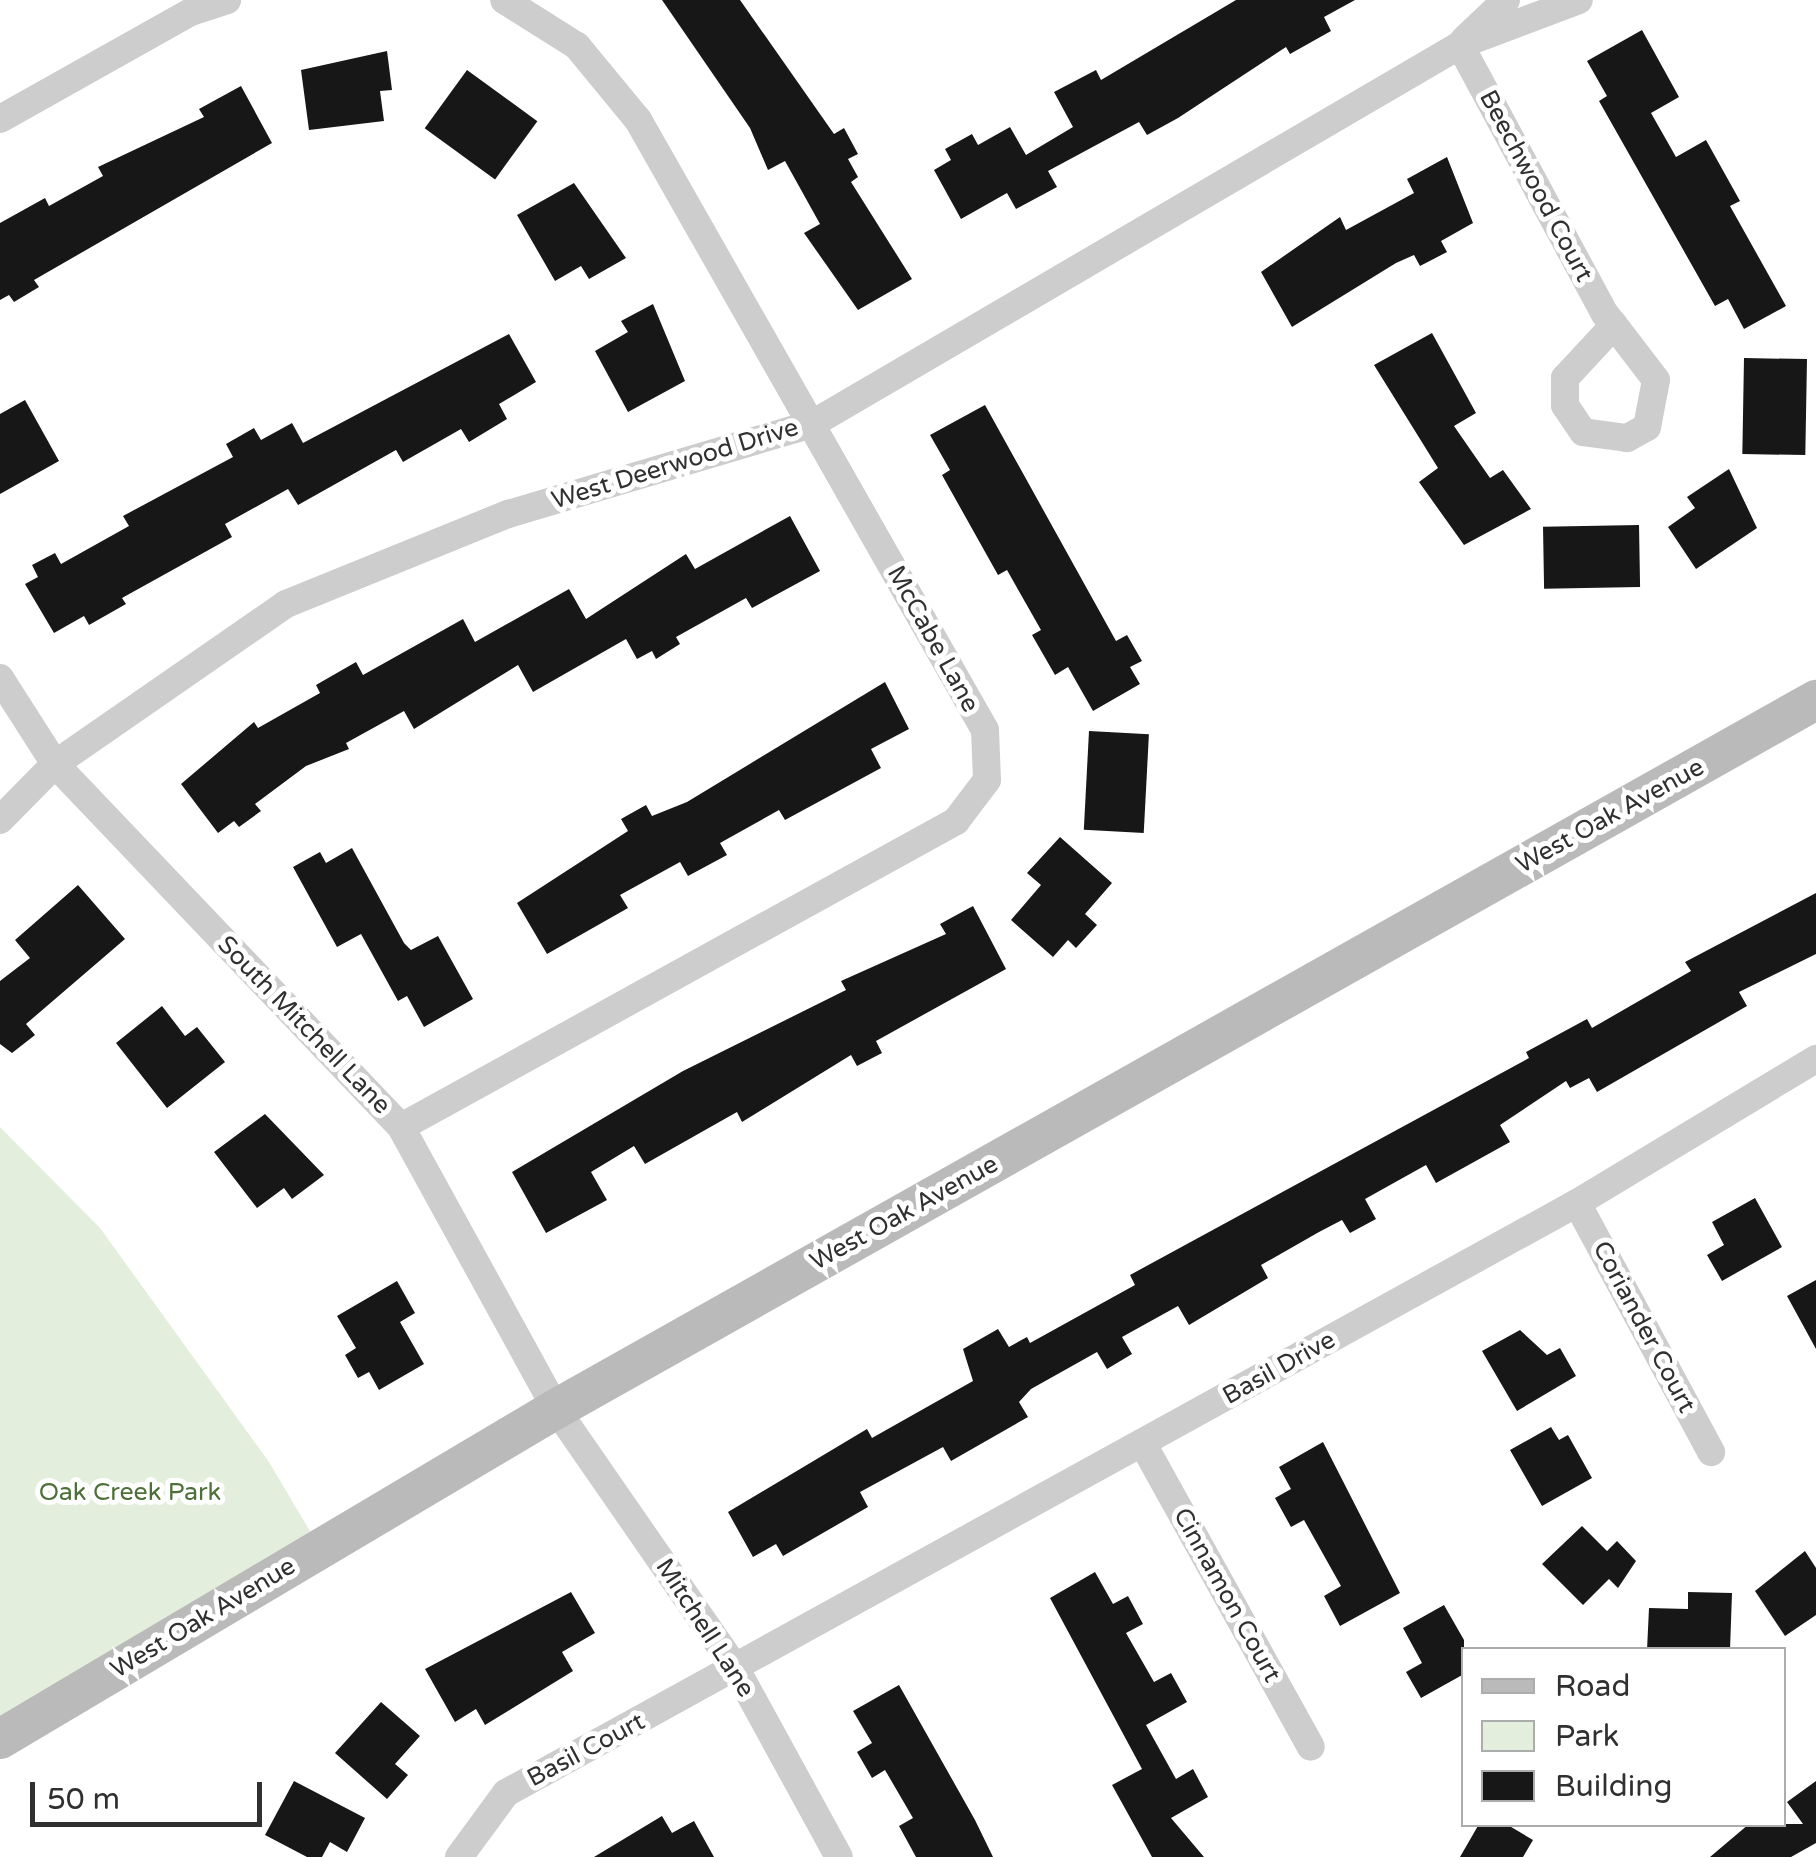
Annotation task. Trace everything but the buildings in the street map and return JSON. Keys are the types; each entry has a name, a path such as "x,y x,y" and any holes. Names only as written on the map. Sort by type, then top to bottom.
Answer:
{"street":[{"path":"0,119 190,12 227,0"},
{"name":"McCabe Lane","path":"401,1127 956,821 987,780 985,730 638,120 577,46 504,0"},
{"name":"West Deerwood Drive","path":"1460,45 1506,0"},
{"name":"West Deerwood Drive","path":"0,820 55,764 286,604 508,514 812,424 1460,45 1579,0"},
{"name":"Beechwood Court","path":"1460,45 1614,326"},
{"name":"South Mitchell Lane","path":"0,678 55,764 401,1127 556,1410"},
{"name":"West Oak Avenue","path":"0,1739 556,1410 1816,700"},
{"name":"Basil Drive","path":"736,1669 1576,1202 1816,1059"},
{"name":"Coriander Court","path":"1576,1202 1711,1452"},
{"name":"Mitchell Lane","path":"556,1410 736,1669 839,1857"},
{"name":"Cinnamon Court","path":"1142,1444 1311,1747"},
{"name":"Basil Court","path":"459,1857 506,1793 736,1669"}],"green space":[{"name":"Oak Creek Park","path":"0,1127 100,1228 269,1462 314,1538 0,1717"}]}
